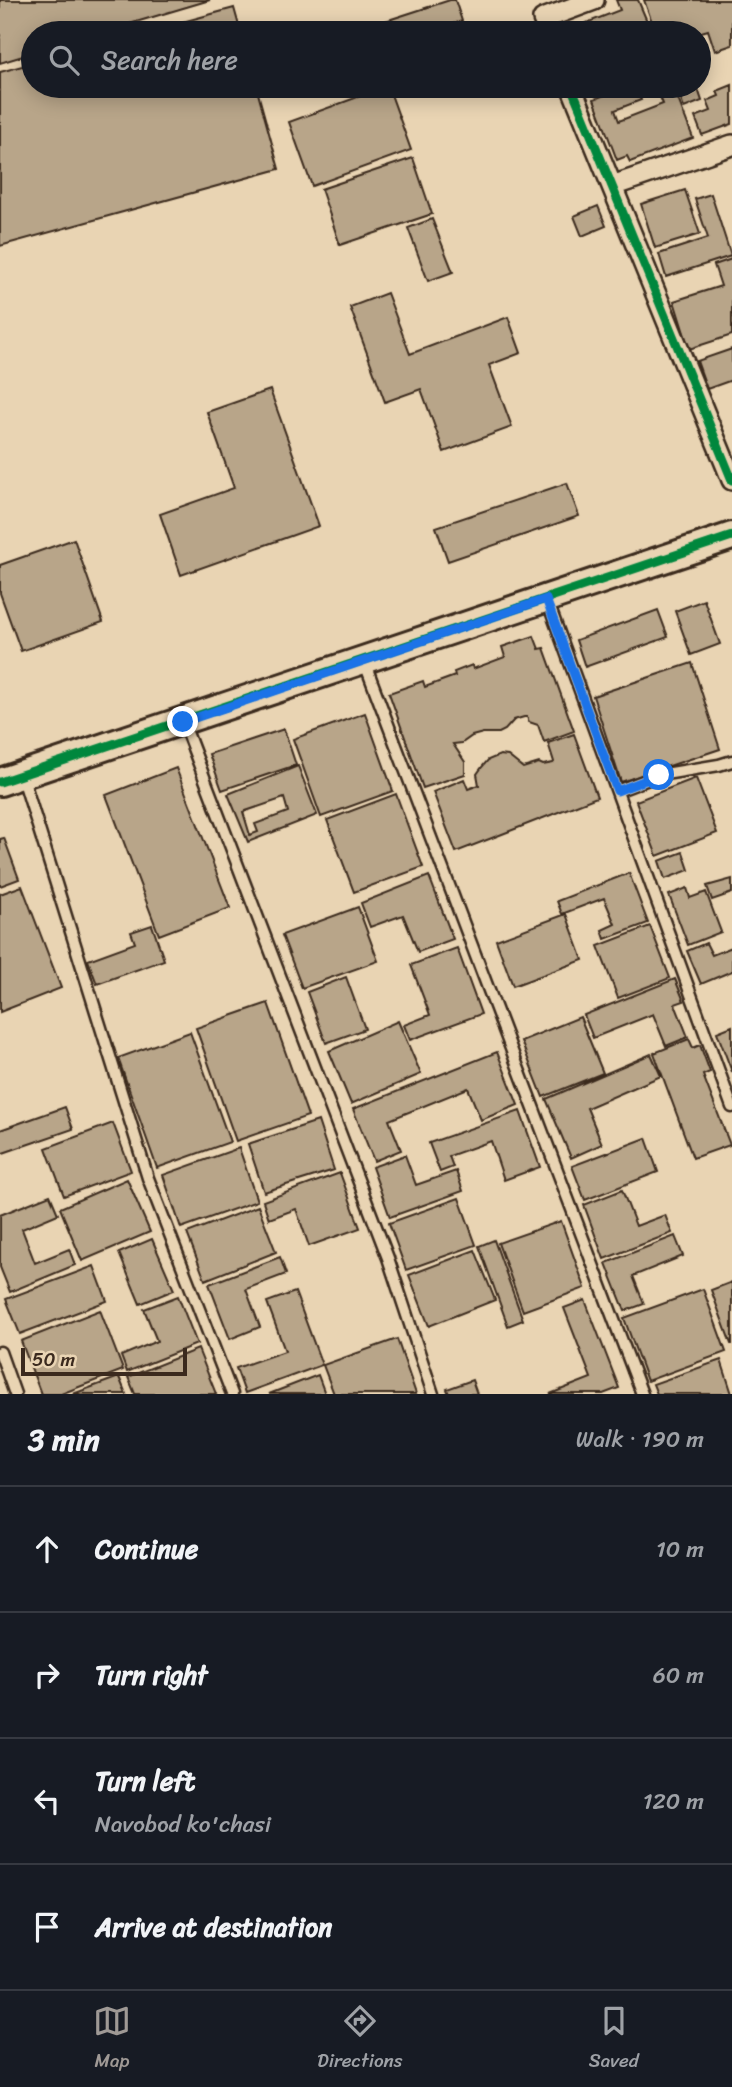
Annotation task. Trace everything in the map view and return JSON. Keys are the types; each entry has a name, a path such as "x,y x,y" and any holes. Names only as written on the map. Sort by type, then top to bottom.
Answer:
{"street":[{"path":"544,21 543,19 594,0"},
{"path":"576,98 732,480"},
{"path":"612,186 732,145"},
{"path":"11,778 732,536"}],"lane":[{"path":"546,599 732,1107"},
{"path":"364,660 642,1394"},
{"path":"183,722 388,1258 433,1394"},
{"path":"617,791 659,775 732,761"},
{"path":"11,778 148,1178 232,1394"},
{"path":"0,1352 15,1394"}],"building":[{"path":"0,0 210,0 139,21 21,21 21,57 0,63"},
{"path":"455,0 462,21 385,21"},
{"path":"616,0 638,0 647,21 591,21 620,10"},
{"path":"644,0 732,0 732,45 715,51 711,39 711,21 652,21"},
{"path":"234,8 238,21 186,21"},
{"path":"21,66 21,98 259,98 279,169 0,246 0,72"},
{"path":"732,85 732,124 702,135 695,117 711,111 707,101 719,96 717,91"},
{"path":"355,98 392,98 411,150 312,186 289,122"},
{"path":"640,98 641,100 615,110 619,121 663,104 660,98 678,98 693,138 630,162 627,156 617,160 594,99"},
{"path":"680,98 701,98 702,101 684,108"},
{"path":"413,158 432,214 340,245 321,189"},
{"path":"685,190 700,234 655,248 641,204"},
{"path":"711,194 731,256 666,277 659,254 708,238 695,199"},
{"path":"598,206 606,226 582,236 574,216"},
{"path":"432,219 453,272 428,281 408,228"},
{"path":"732,259 732,335 689,349 674,301 721,286 714,265"},
{"path":"387,293 410,354 508,317 521,353 489,365 512,427 444,452 421,389 385,402 350,307"},
{"path":"732,349 732,380 707,389 697,361"},
{"path":"270,390 319,526 181,575 160,514 234,488 207,412"},
{"path":"567,483 579,516 448,561 436,527"},
{"path":"74,539 103,622 21,651 0,593 0,565"},
{"path":"704,600 720,644 691,655 675,611"},
{"path":"658,610 668,637 585,667 576,640"},
{"path":"534,636 539,649 544,648 574,731 544,742 538,725 529,722 527,717 514,720 499,733 483,733 462,743 453,744 465,762 465,774 423,788 389,693 423,681 425,687 455,676 454,672 472,665 473,669 505,657 502,647"},
{"path":"692,663 720,749 621,782 593,696"},
{"path":"365,713 393,791 321,817 293,739"},
{"path":"284,729 296,765 222,790 209,754"},
{"path":"574,734 597,797 456,852 433,792 464,779 468,789 479,785 477,774 488,760 500,755 508,756 523,768 539,763 553,763 548,743"},
{"path":"298,766 317,815 248,842 228,794","holes":["284,798 288,812 255,824 258,832 250,835 243,812"]},
{"path":"176,768 230,908 159,935 106,795"},
{"path":"696,778 717,833 657,856 636,801"},
{"path":"396,794 423,867 354,892 327,820"},
{"path":"4,838 19,879 0,886 0,839"},
{"path":"683,852 689,870 665,879 659,861"},
{"path":"629,873 648,923 605,939 602,930 615,924 604,898 562,914 557,901"},
{"path":"429,876 453,939 418,952 403,915 370,927 361,903"},
{"path":"732,879 732,893 712,900 707,886"},
{"path":"22,886 61,988 0,1012 0,894"},
{"path":"687,888 690,898 706,892 721,932 688,945 669,895"},
{"path":"358,907 378,961 302,988 282,935"},
{"path":"566,914 583,960 513,986 496,940"},
{"path":"152,925 164,960 97,984 88,960 135,943 131,932"},
{"path":"650,926 670,978 618,998 598,946"},
{"path":"706,943 712,955 732,947 732,971 701,984 687,951"},
{"path":"457,948 481,1014 410,1040 404,1025 430,1015 411,965"},
{"path":"346,977 365,1029 326,1043 307,992"},
{"path":"675,979 684,1001 675,1004 688,1037 666,1046 653,1014 593,1038 584,1015"},
{"path":"268,1003 308,1116 236,1141 196,1028"},
{"path":"580,1017 603,1073 543,1097 521,1041"},
{"path":"398,1021 421,1074 351,1104 329,1051"},
{"path":"732,1026 732,1072 717,1032"},
{"path":"190,1032 230,1142 157,1168 118,1058"},
{"path":"689,1039 693,1048 700,1045 710,1072 703,1075 730,1145 693,1158 654,1053"},
{"path":"497,1052 518,1105 481,1120 468,1088 389,1120 401,1150 374,1161 353,1109"},
{"path":"651,1054 661,1076 587,1108 602,1144 571,1158 546,1099"},
{"path":"65,1107 73,1129 0,1154 0,1130"},
{"path":"520,1111 540,1167 504,1180 491,1141 449,1156 453,1167 440,1172 429,1143"},
{"path":"318,1121 334,1170 264,1192 248,1144"},
{"path":"113,1123 131,1171 64,1196 46,1148"},
{"path":"646,1138 658,1172 585,1200 572,1166"},
{"path":"239,1148 257,1201 181,1228 163,1175"},
{"path":"405,1155 416,1185 456,1171 463,1191 390,1217 372,1167"},
{"path":"340,1173 360,1228 309,1246 296,1209 269,1219 263,1201"},
{"path":"127,1179 150,1232 82,1261 60,1208"},
{"path":"622,1190 636,1226 665,1215 672,1233 604,1259 584,1205"},
{"path":"50,1195 58,1214 22,1229 35,1263 69,1249 75,1265 10,1292 0,1267 0,1215"},
{"path":"459,1198 476,1245 406,1270 389,1223"},
{"path":"258,1206 276,1252 205,1280 187,1233"},
{"path":"561,1221 585,1288 523,1311 498,1243"},
{"path":"675,1236 683,1256 633,1276 644,1304 625,1311 606,1263"},
{"path":"152,1239 174,1290 140,1304 119,1253"},
{"path":"494,1240 523,1320 508,1326 479,1246"},
{"path":"475,1250 495,1300 429,1326 409,1275"},
{"path":"280,1257 286,1274 246,1289 260,1327 230,1339 209,1284"},
{"path":"94,1266 107,1301 20,1334 6,1299"},
{"path":"732,1282 732,1344 731,1344 711,1290"},
{"path":"703,1289 726,1352 647,1381 624,1318"},
{"path":"295,1292 322,1365 245,1393 236,1368 285,1351 267,1302"},
{"path":"178,1296 197,1344 127,1372 121,1356 157,1341 144,1309"},
{"path":"585,1300 619,1388 603,1394 550,1394 591,1378 564,1308"},
{"path":"100,1310 123,1370 61,1394 41,1394 21,1341"},
{"path":"397,1339 416,1394 334,1394 323,1365"},
{"path":"198,1349 216,1394 135,1394 128,1377"},
{"path":"721,1360 732,1394 657,1394 653,1384"},
{"path":"318,1375 325,1394 269,1394"},
{"path":"119,1377 126,1394 73,1394"},
{"path":"472,1380 477,1394 449,1394 447,1389"}],"cycle path":[{"path":"576,98 732,480"},
{"path":"0,782 732,536"}],"route":[{"path":"183,722 546,599 617,791 659,775"}]}
